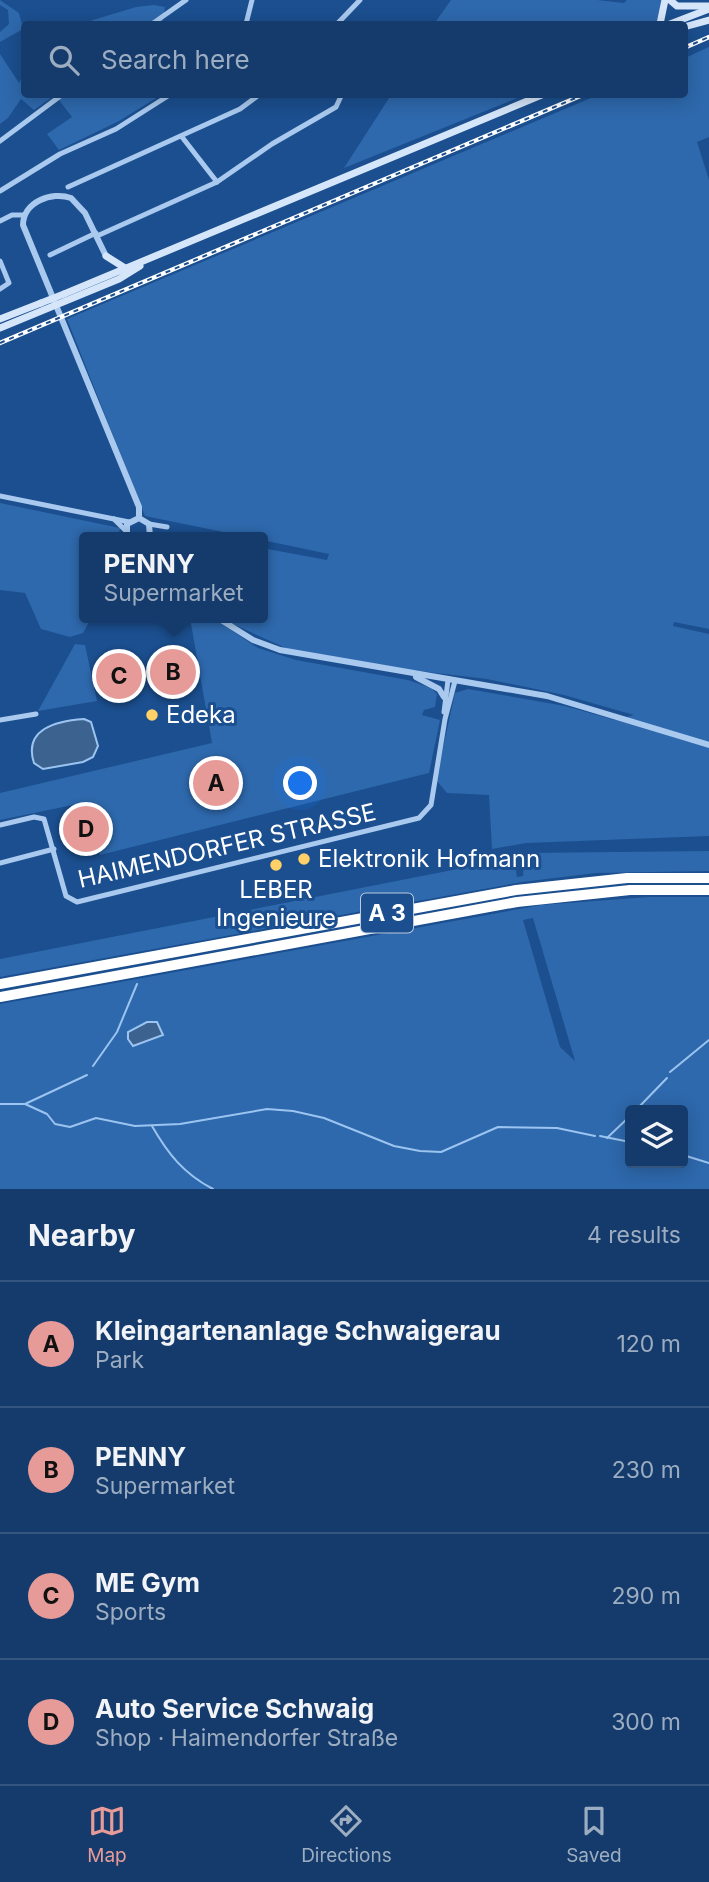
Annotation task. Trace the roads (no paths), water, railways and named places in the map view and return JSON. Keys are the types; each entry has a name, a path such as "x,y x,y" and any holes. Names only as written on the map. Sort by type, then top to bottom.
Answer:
{"highway":[{"name":"A 3","path":"0,984 516,890 627,878 709,878"},
{"name":"A 3","path":"0,997 517,902 630,891 709,890"}],"main road":[{"path":"661,21 668,0 677,6 709,8"},
{"path":"677,21 709,8"},
{"path":"688,26 709,20"},
{"path":"0,319 534,98"},
{"path":"105,276 106,256 125,268"},
{"path":"0,328 119,279 155,256"}],"street":[{"path":"156,21 186,0"},
{"path":"247,21 251,0"},
{"path":"340,21 360,0"},
{"path":"0,141 58,98"},
{"path":"0,191 60,153 116,129 165,98"},
{"path":"68,187 240,109 255,98"},
{"path":"50,255 217,182 272,144 336,107 340,98"},
{"path":"182,136 217,182"},
{"path":"106,256 77,202 63,195 33,204 24,215 23,225 139,507 139,518"},
{"path":"0,221 12,215 24,215"},
{"path":"0,261 9,284 0,289"},
{"path":"0,496 130,522 139,518"},
{"path":"139,518 149,524 167,527 158,532"},
{"path":"114,519 124,532"},
{"path":"127,532 130,522"},
{"path":"149,524 150,532"},
{"path":"226,623 253,639 280,650 574,702 709,745"},
{"path":"408,673 432,684 444,697"},
{"name":"HAIMENDORFER STRASSE","path":"444,719 444,697 452,680"},
{"name":"HAIMENDORFER STRASSE","path":"0,825 34,817 44,819 66,896 76,902 419,818 431,806 452,680"},
{"path":"0,720 36,714"},
{"path":"0,863 54,849"}],"waterway":[{"path":"93,1066 117,1032 137,984"},
{"path":"670,1072 709,1040"},
{"path":"25,1104 87,1075"},
{"path":"641,1105 667,1078"},
{"path":"0,1104 25,1104 47,1114 55,1124 70,1127 96,1118 135,1126 180,1124 267,1109 293,1111 324,1118 394,1146 420,1151 441,1152 498,1127 557,1128 595,1136"},
{"path":"607,1138 625,1121"},
{"path":"152,1126 178,1162 193,1177 213,1189"},
{"path":"600,1136 625,1141"},
{"path":"688,1157 709,1163"}],"railway":[{"path":"688,46 709,37"},
{"path":"0,343 576,98"}],"place":[{"name":"PENNY","path":"173,672"},
{"name":"ME Gym","path":"119,676"},
{"name":"Edeka","path":"152,715"},
{"name":"Kleingartenanlage Schwaigerau","path":"216,783"},
{"name":"Auto Service Schwaig","path":"86,829"},
{"name":"Elektronik Hofmann","path":"304,859"},
{"name":"LEBER Ingenieure","path":"276,865"}]}
